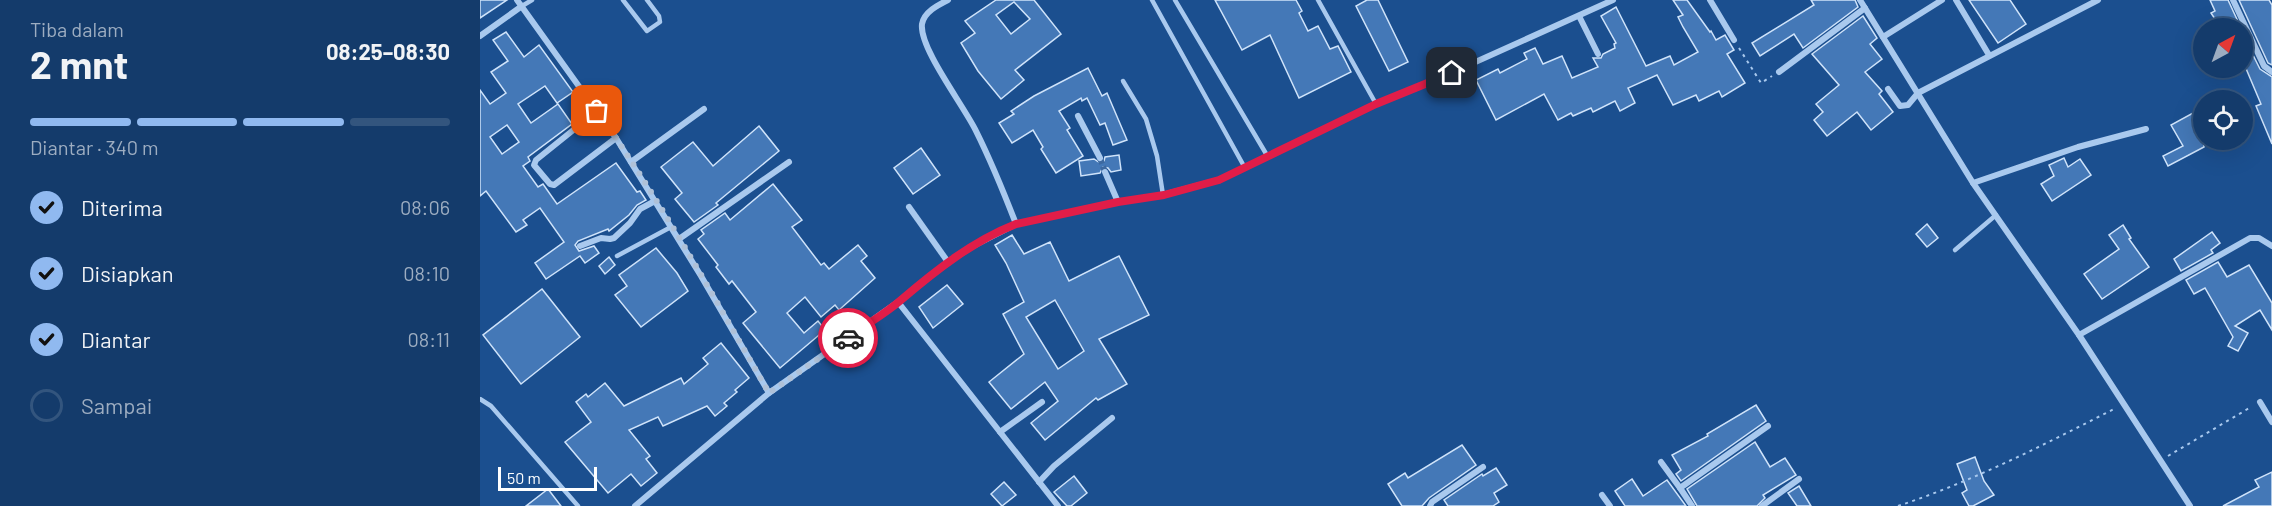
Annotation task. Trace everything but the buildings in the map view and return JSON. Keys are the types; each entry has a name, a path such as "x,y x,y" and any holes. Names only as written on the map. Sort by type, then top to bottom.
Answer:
{"street":[{"path":"517,0 616,138 679,239 769,393"},
{"path":"948,0 933,8 925,17 922,23 925,45 975,129 1016,224"},
{"path":"635,506 769,393 973,246 1016,224 1118,202 1164,195 1198,186 1245,168 1376,104 1613,0"},
{"path":"1710,0 1734,40"},
{"path":"1860,0 1973,183 2079,335 2190,506"},
{"path":"1883,37 1942,0"},
{"path":"1956,0 1989,55"},
{"path":"2233,0 2264,66 2272,72"},
{"path":"1888,89 1900,106 1908,105 1918,93 2093,1"},
{"path":"480,36 522,6"},
{"path":"1779,72 1865,8"},
{"path":"1579,16 1598,54"},
{"path":"631,162 704,109"},
{"path":"597,111 536,160 534,165 550,184 554,185 616,138"},
{"path":"1078,116 1100,158"},
{"path":"1973,183 2078,147 2146,129"},
{"path":"679,239 789,162"},
{"path":"1105,172 1118,202"},
{"path":"580,246 601,238 614,238 630,223 640,209 655,201"},
{"path":"909,207 948,262"},
{"path":"2079,335 2250,238 2259,238 2272,246"},
{"path":"898,302 1058,506"},
{"path":"1000,432 1042,402"},
{"path":"2260,402 2272,422"},
{"path":"1039,482 1054,466 1112,418"},
{"path":"1680,488 1768,426"},
{"path":"1661,462 1692,506"},
{"path":"1430,506 1432,502 1483,467"},
{"path":"1762,506 1799,479"},
{"path":"1602,495 1610,506"}],"lane":[{"path":"522,6 532,0"},
{"path":"624,0 647,32 660,22 659,16 647,0"},
{"path":"1152,0 1245,168"},
{"path":"1175,0 1268,157"},
{"path":"1318,0 1376,104"},
{"path":"1123,81 1146,119 1157,156 1164,195"},
{"path":"1955,250 1996,216"},
{"path":"617,256 671,227"},
{"path":"480,399 491,406 578,506"}],"path":[{"path":"1734,40 1761,83 1779,72"},
{"path":"2161,461 2260,402"},
{"path":"1898,506 1929,496 2015,459 2124,404"}],"tunnel":[{"path":"1100,158 1105,172"}],"way so far":[{"path":"597,111 679,239 769,393 848,338"}],"route":[{"path":"848,338 948,262 1002,230 1016,224 1118,202 1164,195 1219,180 1376,104 1452,73"}]}
